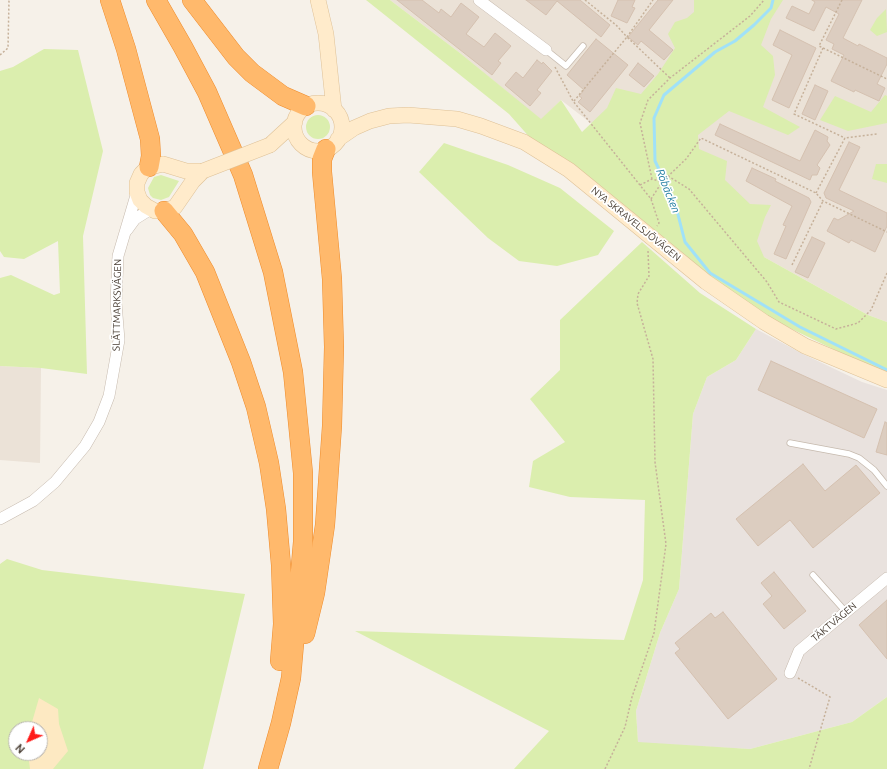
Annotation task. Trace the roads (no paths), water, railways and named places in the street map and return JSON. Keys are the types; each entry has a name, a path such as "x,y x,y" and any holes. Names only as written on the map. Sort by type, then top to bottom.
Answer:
{"highway":[{"path":"110,0 126,49 150,139 151,156 149,167"},
{"path":"156,0 207,92 243,175 273,272 293,372 303,472 303,542 291,678 281,723 266,769"},
{"path":"164,0 214,88 251,174 270,234 292,321 300,372 310,473 310,543 303,641"},
{"path":"192,0 236,57 252,73 283,96 312,105"},
{"path":"278,769 289,726 303,641 315,593 325,524 332,426 334,347 332,286 322,160 332,144"},
{"path":"158,210 192,248 225,319 256,407 269,463 276,509 281,565 283,624 274,726 266,769"}],"main road":[{"path":"203,171 192,181 178,204 158,210 140,200 137,192 139,178 149,167 163,164 186,172 203,171 270,145 283,143 302,144 311,149 332,144 342,129 337,114 330,76 330,58 318,0"},
{"path":"270,145 295,122 300,112 312,105 325,90 330,76"},
{"path":"312,105 326,105 337,114"},
{"name":"NYA SKRAVELSJÖVÄGEN","path":"337,114 356,122 370,121"},
{"name":"NYA SKRAVELSJÖVÄGEN","path":"332,144 354,128 370,121 389,116 408,115 457,119 524,142 569,170 706,282 764,322 805,346 887,380"},
{"path":"295,122 296,135 302,144"}],"street":[{"path":"479,0 546,50"},
{"name":"SLÄTTMARKSVÄGEN","path":"0,519 33,500 55,482 85,446 99,422 109,396 115,369 118,340 116,266 137,192"},
{"name":"SLÄTTMARKSVÄGEN","path":"123,238 135,219 158,210"},
{"name":"TÄKTVÄGEN","path":"790,673 799,651 887,579"}],"lane":[{"path":"546,50 566,66 583,46"},
{"path":"790,443 848,454 859,458 874,470 887,486"},
{"path":"813,575 846,612"}],"waterway":[{"name":"Röbäcken","path":"773,0 771,8 754,25 735,41 715,52 664,95 654,118 655,161 675,203 685,242 710,273 800,327 887,370"}]}
